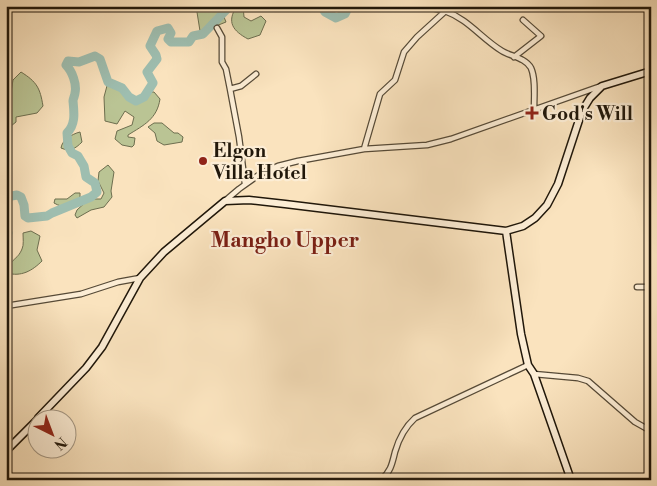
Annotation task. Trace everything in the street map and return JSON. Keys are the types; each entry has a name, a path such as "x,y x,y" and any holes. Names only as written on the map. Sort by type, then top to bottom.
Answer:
{"street":[{"path":"423,6 446,11 470,25 491,44 526,62 532,69 534,110"},
{"path":"364,149 380,94 394,80 404,52 417,37 452,6"},
{"path":"514,57 541,36 523,20"},
{"path":"217,28 222,37 222,62 226,69 236,112 244,184"},
{"path":"48,408 86,368 102,347 140,278 164,252 244,184 260,174 278,166 298,161 364,149 427,145 451,139 602,86 651,71"},
{"path":"230,89 242,86 256,74"},
{"path":"225,201 249,200 506,231 522,226 535,218 547,205 558,184 582,111 590,98 602,86"},
{"path":"506,231 521,334 528,365 534,374 571,480"},
{"path":"6,306 81,294 118,282 140,278"},
{"path":"637,287 651,287"},
{"path":"381,480 389,474 402,433 415,418 528,365"},
{"path":"534,374 578,378 588,381 635,422 651,431"},
{"path":"6,451 28,429"}],"green space":[{"path":"196,6 215,6 226,22 216,26 207,33 200,31"},
{"path":"237,6 243,6 244,17 251,21 261,16 266,21 260,35 248,39 238,33 232,21"},
{"path":"21,72 37,86 41,94 43,106 37,113 16,117 16,122 11,126 6,122 6,111 8,111 13,80"},
{"path":"108,82 122,88 129,97 136,101 149,92 154,92 160,99 153,117 128,135 128,137 135,138 132,147 122,145 115,139 117,131 132,125 134,117 125,111 117,124 105,121 104,97"},
{"path":"154,123 162,123 174,133 178,133 183,137 182,142 164,145 157,141 155,133 148,127"},
{"path":"80,132 82,142 75,148 70,150 61,148 63,142"},
{"path":"108,165 114,172 112,197 104,207 91,210 77,218 75,215 77,210 89,199 101,199 104,193 98,181 99,172"},
{"path":"75,193 80,193 80,201 77,203 64,206 54,203 55,199 67,199"},
{"path":"31,231 40,236 37,250 42,261 34,268 22,274 7,273 10,264 22,249 23,233"}],"waterway":[{"path":"6,197 17,195 21,197 25,216 28,218 47,216 91,197 97,192 95,183 86,177 84,166 78,156 72,153 68,146 67,133 73,122 75,94 74,78 66,65 68,61 79,62 95,56 100,59 108,82 122,88 129,97 136,101 144,97 153,83 147,72 157,59 150,46 157,31 168,28 171,33 168,39 171,42 189,42 193,36 203,34 230,6"},
{"path":"321,6 325,12 336,18 345,14 349,6"},
{"path":"6,229 8,233 6,237"}],"place":[{"name":"God's Will","path":"532,113"},
{"name":"Elgon Villa Hotel","path":"203,161"}],"district":[{"name":"Mangho Upper","path":"285,240"}]}
